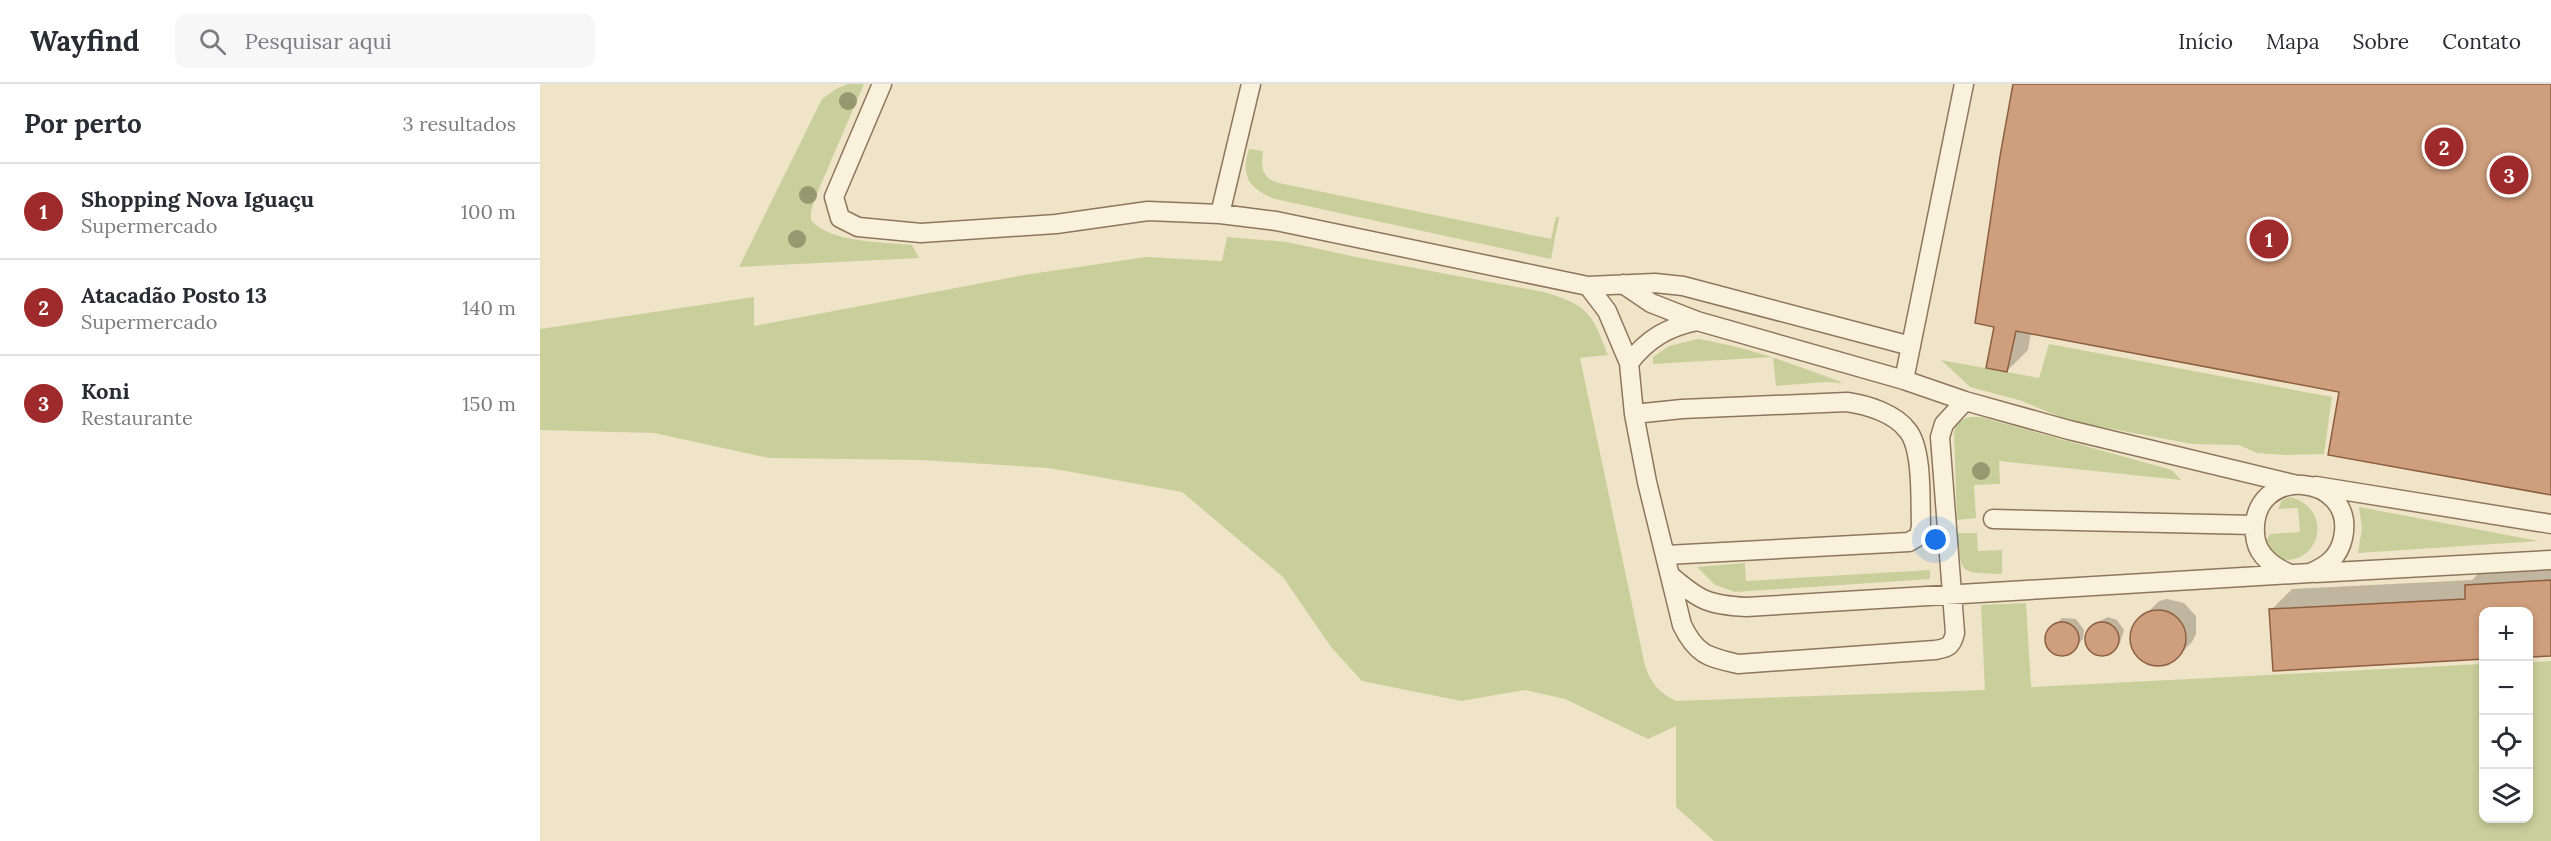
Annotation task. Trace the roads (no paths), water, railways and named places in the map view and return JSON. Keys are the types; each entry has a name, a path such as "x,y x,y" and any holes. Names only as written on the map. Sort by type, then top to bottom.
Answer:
{"lane":[{"path":"882,84 834,197 840,218 858,227 921,233 1056,224 1148,211 1220,214 1276,221 1588,286 1655,283 1683,286 1911,346"},
{"path":"1220,214 1251,84"},
{"path":"1904,380 1964,84"},
{"path":"1623,284 1651,303 1697,321 1904,380 1965,401 2069,430 2319,488 2330,496 2343,520 2341,547 2323,568 2310,573"},
{"path":"1588,286 1607,311 1629,363 1634,414 1682,625 1692,645 1713,658 1738,664 1947,649 1953,642 1955,633 1940,437 1944,424 1965,401"},
{"path":"1629,363 1639,350 1658,334 1681,324 1697,321"},
{"path":"1634,414 1682,409 1846,402 1867,405 1897,421 1908,431 1915,445 1921,526 1919,536 1909,542 1666,555"},
{"path":"2288,573 2266,560 2255,538 2254,525 2262,502 2281,487 2299,484 2422,501 2551,524"},
{"path":"1993,519 2254,525"},
{"path":"1671,576 1696,597 1719,606 1746,607 2288,573 2551,560"}],"place":[{"name":"Atacadão Posto 13","path":"2444,147"},
{"name":"Koni","path":"2509,175"},
{"name":"Shopping Nova Iguaçu","path":"2269,239"}]}
